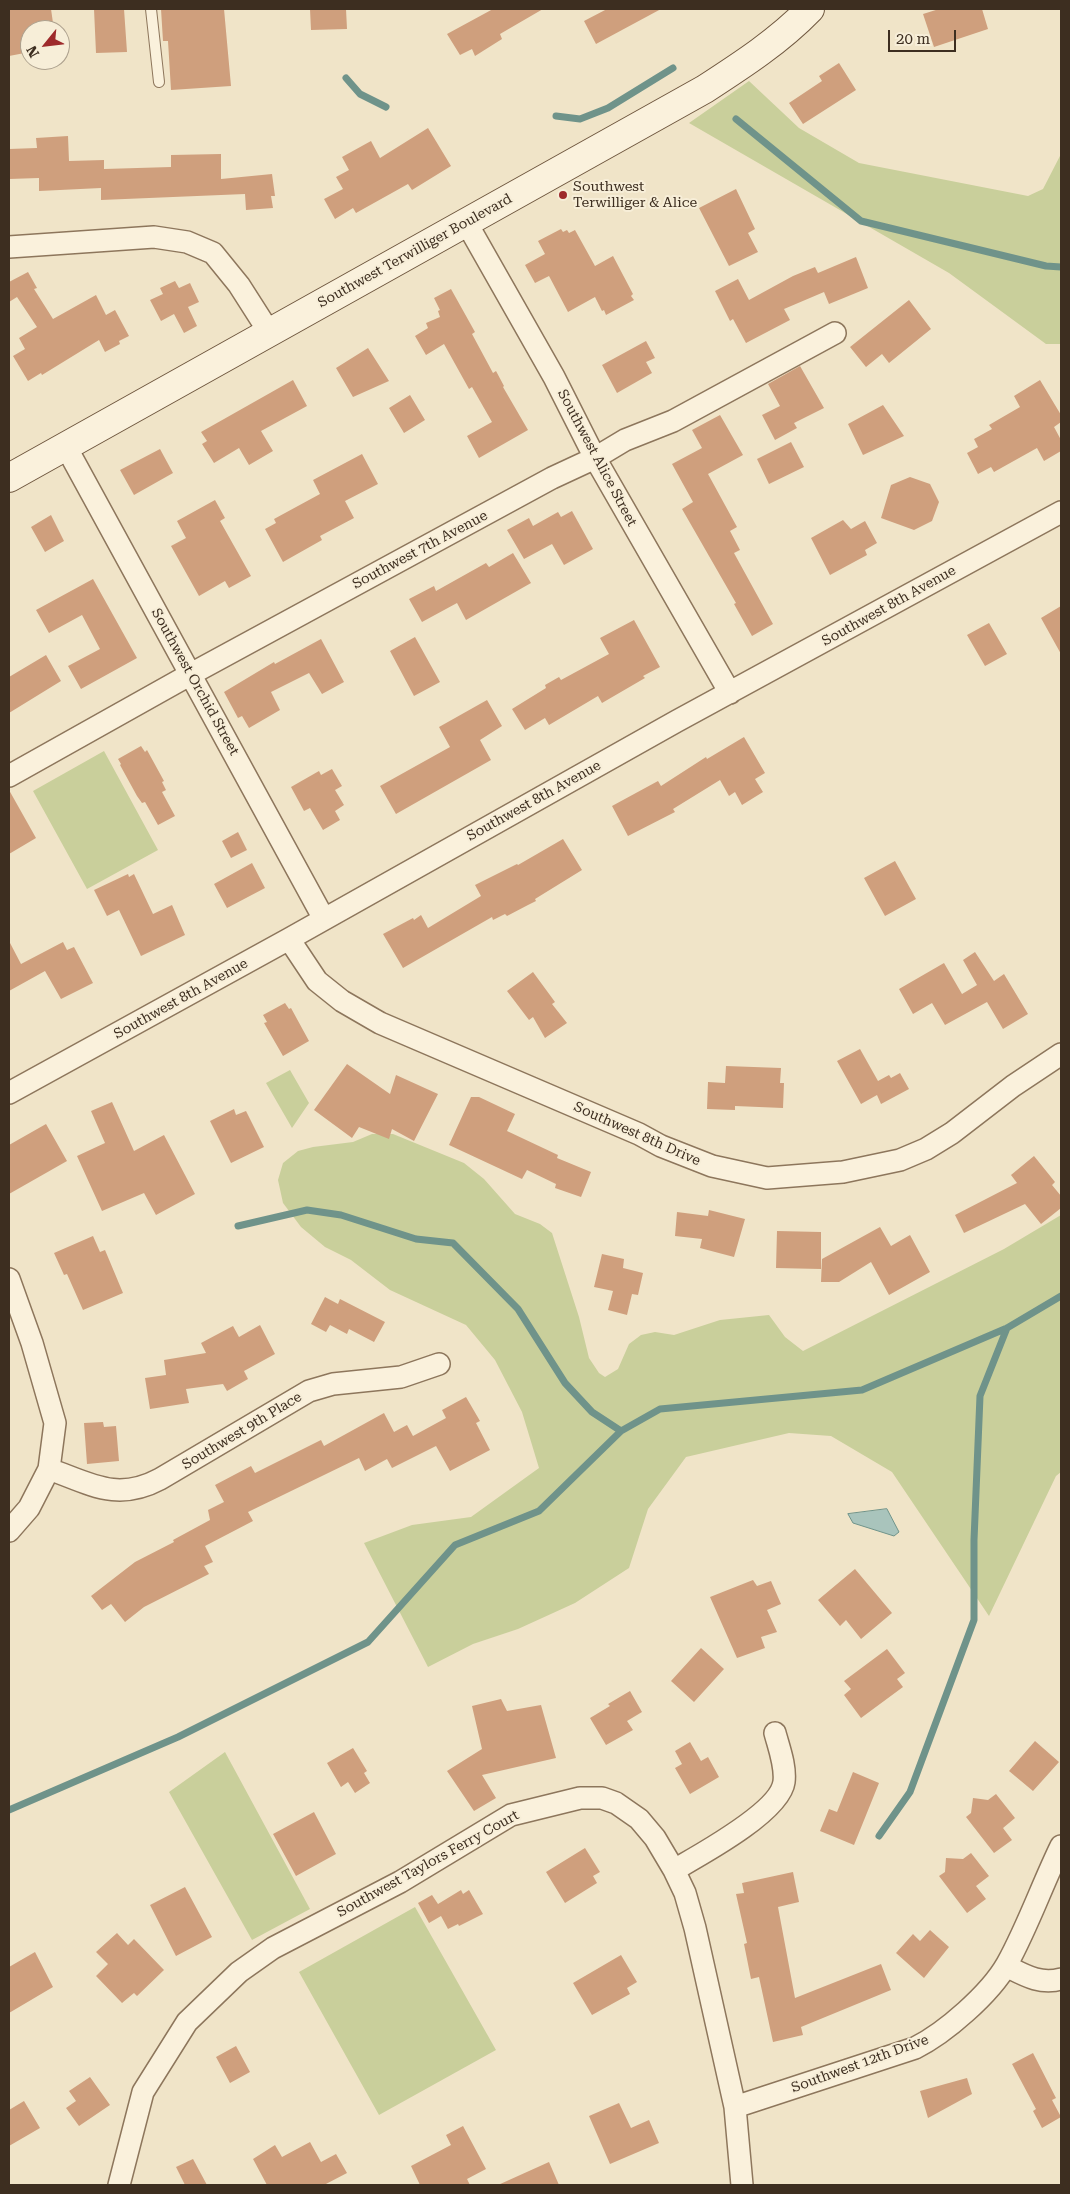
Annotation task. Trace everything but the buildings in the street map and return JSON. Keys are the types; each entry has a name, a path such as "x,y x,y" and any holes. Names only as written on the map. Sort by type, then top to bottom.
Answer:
{"main road":[{"name":"Southwest Terwilliger Boulevard","path":"9,478 268,332 628,134 705,89 752,59 810,9"}],"street":[{"name":"Southwest Alice Street","path":"466,222 554,376 595,458 730,693"},
{"path":"9,247 154,237 187,242 213,253 239,284 268,332"},
{"name":"Southwest 7th Avenue","path":"9,776 191,674 544,482 595,458 625,440 673,421 835,333"},
{"name":"Southwest Orchid Street","path":"65,445 324,919"},
{"name":"Southwest 8th Avenue","path":"9,1093 289,939 676,721 1061,512"},
{"name":"Southwest 8th Drive","path":"289,939 317,981 342,1001 380,1023 639,1134 662,1146 712,1166 767,1178 844,1172 900,1160 926,1149 952,1133 1013,1086 1061,1054"},
{"path":"9,1279 32,1343 55,1423 49,1469 29,1508 9,1531"},
{"name":"Southwest 9th Place","path":"49,1469 118,1492 147,1487 315,1389 333,1384 401,1377 439,1364"},
{"path":"674,1870 748,1824 775,1801 782,1791 784,1782 784,1767 775,1733"},
{"name":"Southwest Taylors Ferry Court","path":"119,2185 144,2092 162,2059 187,2022 239,1972 273,1948 400,1882 511,1815 580,1798 602,1798 628,1810 639,1819 655,1838 685,1893 695,1928 735,2107 742,2185"},
{"name":"Southwest 12th Drive","path":"735,2107 906,2051 933,2039 973,2005 1006,1966 1061,1846"},
{"path":"1006,1966 1039,1980 1048,1982 1061,1979"}],"lane":[{"path":"151,9 158,82"}],"green space":[{"path":"749,81 799,128 859,163 1028,196 1043,189 1061,154 1061,344 1046,344 949,273 689,123"},
{"path":"104,751 158,850 87,889 33,791"},
{"path":"290,1070 309,1103 292,1128 266,1083"},
{"path":"372,1134 393,1134 464,1163 484,1179 515,1214 540,1224 552,1233 579,1317 589,1358 599,1373 605,1377 618,1369 629,1344 641,1335 655,1332 674,1335 720,1320 769,1315 785,1337 803,1351 1004,1249 1061,1215 1061,1472 1056,1476 989,1616 892,1472 831,1436 789,1433 686,1457 648,1509 629,1568 575,1603 518,1629 473,1644 428,1667 364,1543 412,1525 471,1517 539,1468 522,1412 495,1360 466,1325 390,1290 351,1260 325,1247 301,1227 283,1203 278,1180 283,1163 298,1151 313,1147 353,1142"},
{"path":"225,1752 310,1909 252,1940 169,1792"},
{"path":"415,1907 496,2050 379,2115 299,1972"}],"water":[{"path":"887,1509 899,1532 894,1536 853,1523 848,1514"}],"waterway":[{"path":"556,116 580,119 608,108 673,68"},
{"path":"346,78 360,94 386,107"},
{"path":"736,119 861,221 1046,266 1061,267"},
{"path":"238,1226 307,1210 341,1215 416,1239 453,1243 518,1309 565,1383 592,1412 621,1431"},
{"path":"9,1810 178,1737 368,1642 455,1545 539,1511 621,1431 660,1409 862,1390 1007,1328 1061,1296"},
{"path":"879,1836 910,1792 974,1620 974,1540 980,1396 1007,1328"}],"place":[{"name":"Southwest Terwilliger & Alice","path":"563,195"}]}
